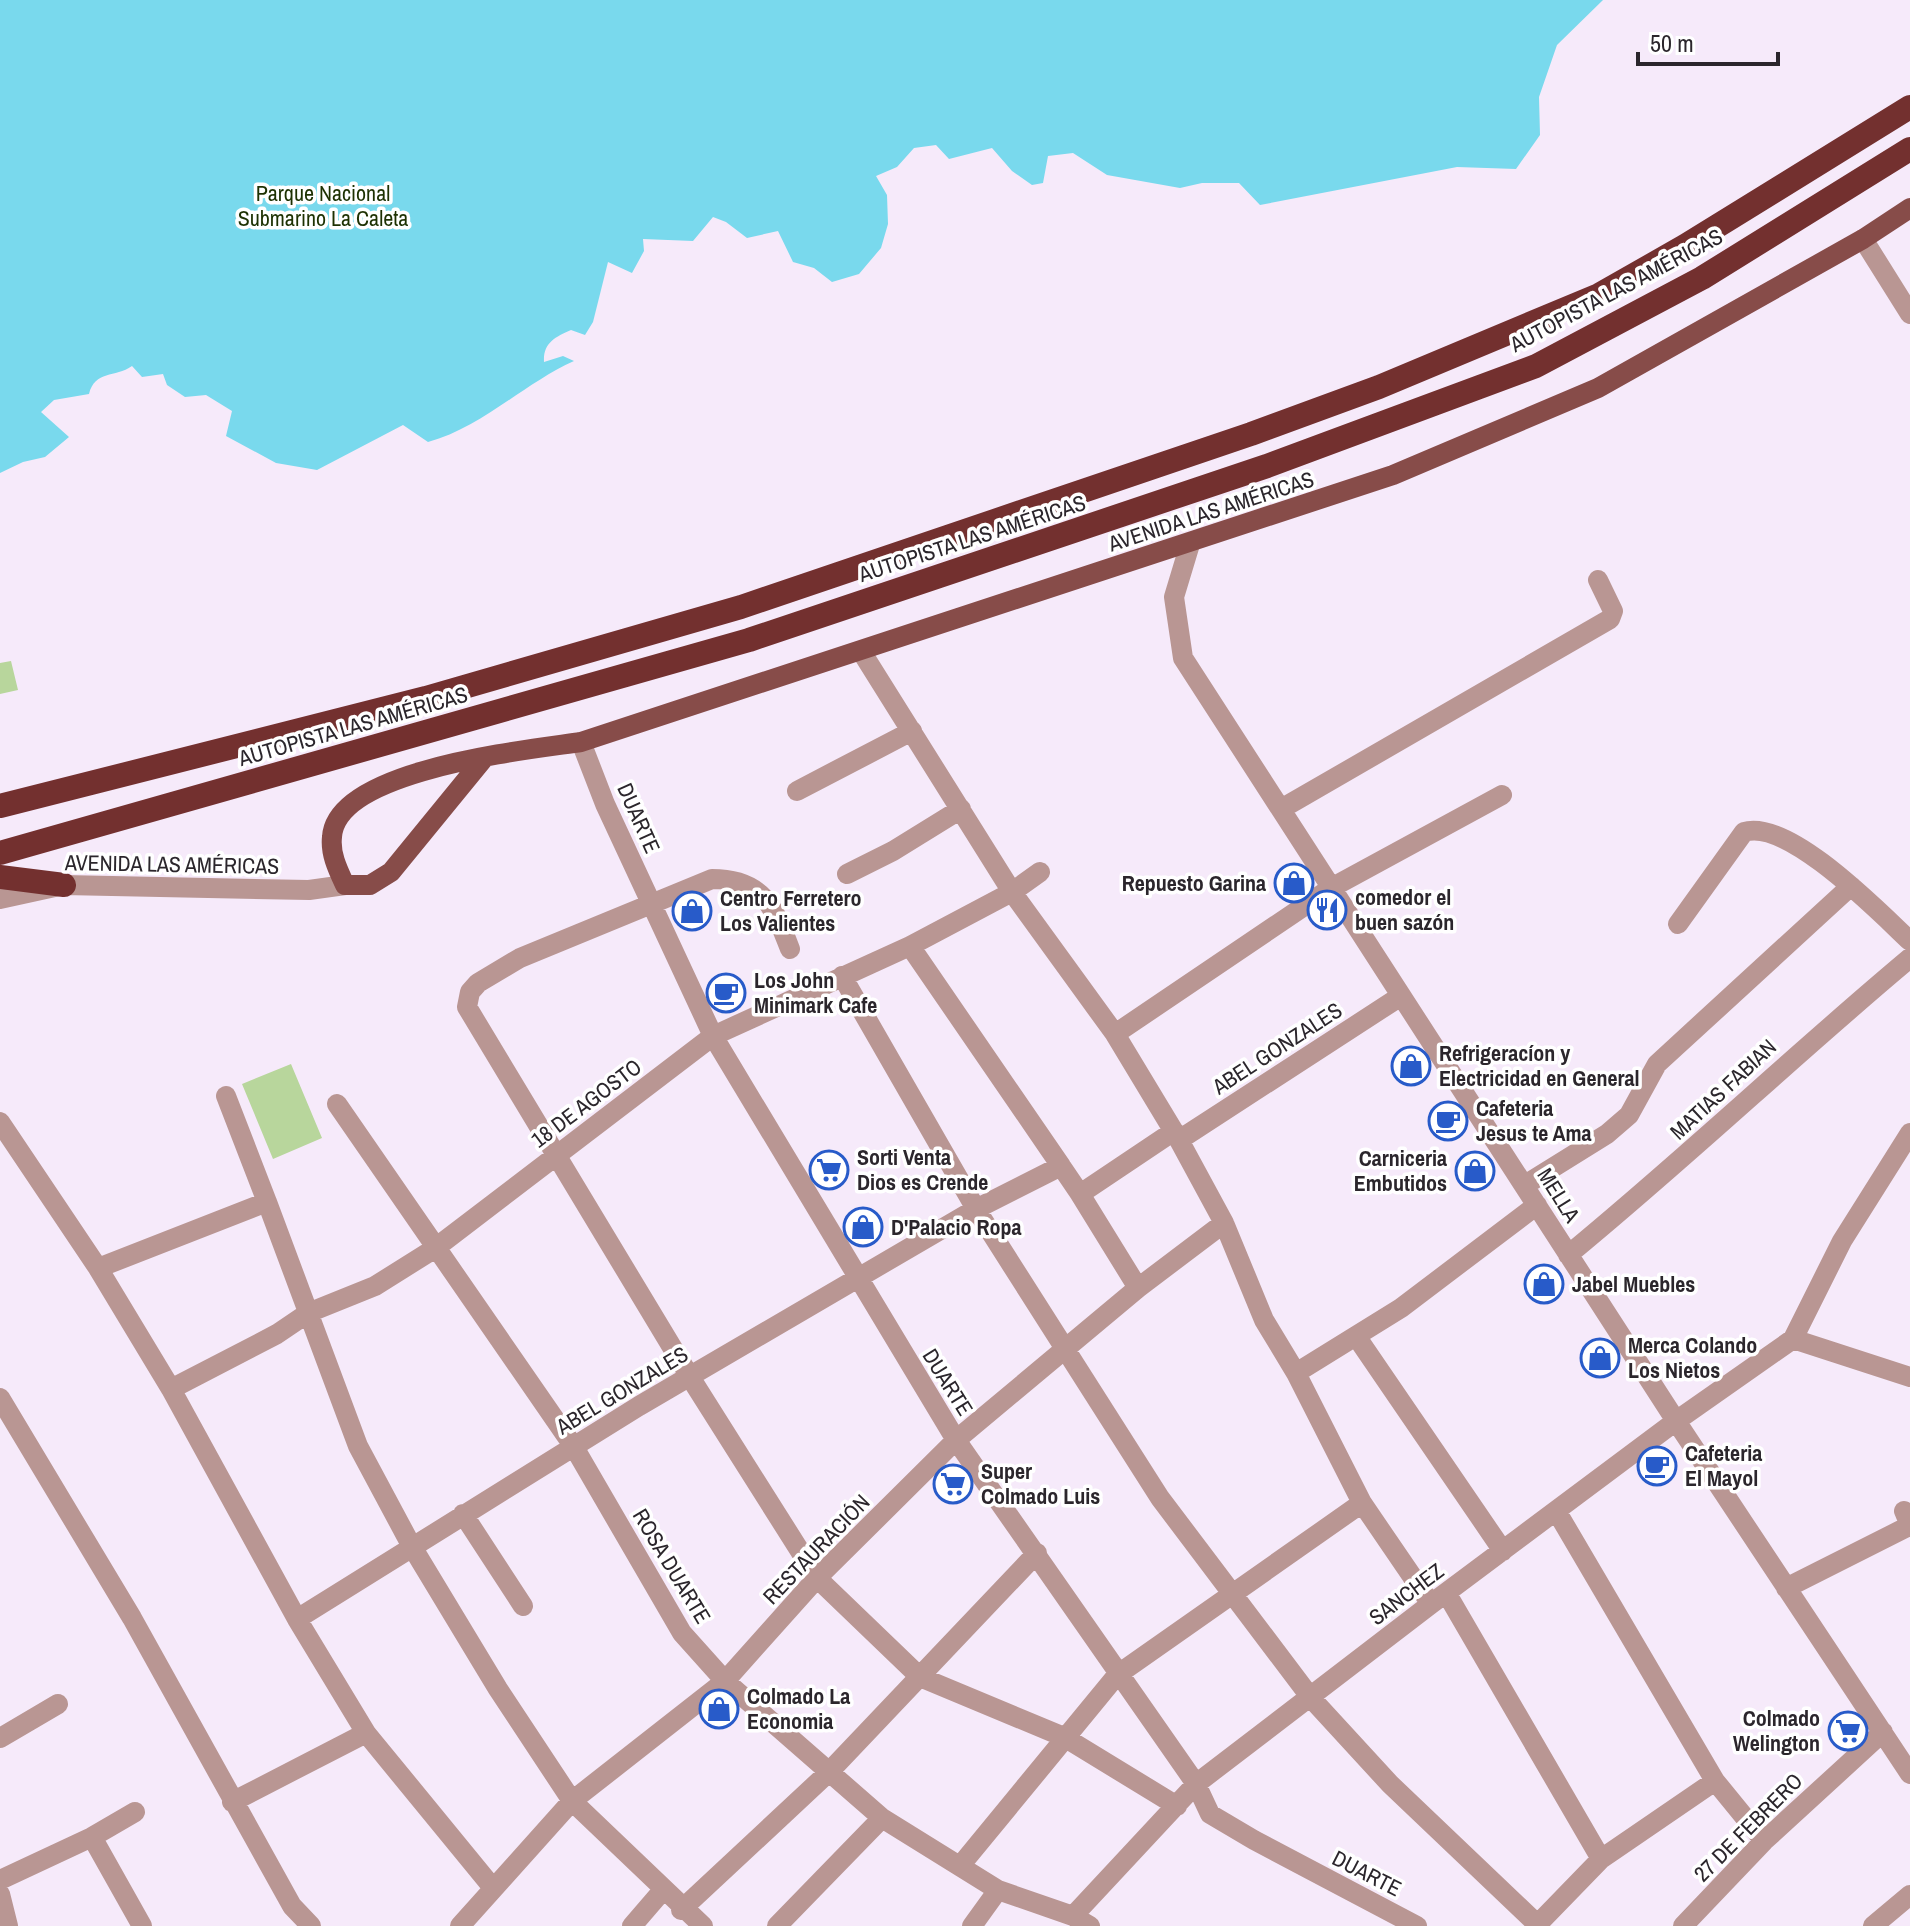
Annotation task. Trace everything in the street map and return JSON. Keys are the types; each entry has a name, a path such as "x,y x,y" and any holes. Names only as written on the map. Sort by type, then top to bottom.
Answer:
{"highway":[{"name":"AUTOPISTA LAS AMÉRICAS","path":"0,806 426,698 741,607 1251,434 1379,387 1599,295 1685,246 1910,107"},
{"name":"AUTOPISTA LAS AMÉRICAS","path":"0,853 749,640 1267,466 1536,366 1702,278 1910,149"},
{"path":"0,877 64,885"}],"main road":[{"name":"AVENIDA LAS AMÉRICAS","path":"485,757 391,872 370,885 345,885 335,864 331,835 343,812 377,787 485,757 581,742 1393,475 1598,388 1863,239 1910,208"}],"street":[{"path":"1863,239 1910,314"},
{"name":"MELLA","path":"1190,544 1174,597 1183,658 1676,1421 1910,1774"},
{"path":"1281,809 1610,619 1613,611 1598,580"},
{"path":"861,651 1012,892 1115,1034 1177,1136 1224,1223 1264,1320 1296,1373 1362,1503 1439,1599 1601,1859"},
{"path":"797,791 912,731"},
{"name":"DUARTE","path":"581,742 713,1036 956,1440 1037,1553 1117,1675 1196,1784 1210,1814 1417,1926"},
{"path":"1115,1034 1331,888 1502,795"},
{"path":"847,874 893,851 961,809"},
{"path":"1678,924 1744,832 1754,829 1766,831 1801,850 1851,886 1910,941"},
{"name":"18 DE AGOSTO","path":"171,1389 277,1334 308,1313 375,1286 434,1249 713,1036 910,946 1012,892 1040,872"},
{"path":"790,949 777,914 767,900 751,886 730,879 712,879 520,958 470,992 467,1007 690,1377 817,1578 920,1677 1064,1737 1177,1806"},
{"name":"AVENIDA LAS AMÉRICAS","path":"0,899 64,885 309,890 345,885"},
{"path":"1525,1185 1607,1134 1629,1115 1657,1064 1851,886"},
{"path":"910,946 1080,1194 1138,1288"},
{"name":"MATIAS FABIAN","path":"1568,1255 1664,1175 1783,1064 1910,958"},
{"path":"842,976 976,1209 1160,1498 1234,1592 1311,1698 1390,1784 1536,1925 1601,1859 1715,1781"},
{"name":"ABEL GONZALES","path":"1080,1194 1401,996"},
{"path":"226,1096 358,1446 411,1545 498,1689 572,1801 681,1910 703,1926"},
{"name":"ROSA DUARTE","path":"337,1104 434,1249 574,1447 682,1633 725,1681 882,1818 998,1890 1081,1921"},
{"path":"0,1122 98,1268 171,1389 297,1619 366,1733 493,1888"},
{"path":"1910,1133 1842,1241 1793,1339 1910,1377"},
{"name":"ABEL GONZALES","path":"297,1619 411,1545 690,1377 976,1209 1061,1166"},
{"path":"98,1268 267,1202"},
{"path":"1296,1373 1401,1308 1537,1205"},
{"name":"RESTAURACIÓN","path":"460,1926 572,1801 725,1681 817,1578 956,1440 1138,1288 1224,1223"},
{"path":"1356,1336 1503,1551"},
{"name":"SANCHEZ","path":"1081,1921 1196,1784 1676,1421 1793,1339"},
{"path":"0,1398 132,1618 292,1906 311,1926"},
{"path":"960,1866 1117,1675 1362,1503"},
{"path":"1786,1588 1905,1528 1909,1523 1904,1511"},
{"path":"1557,1512 1715,1781 1764,1841"},
{"path":"463,1514 523,1606"},
{"path":"681,1910 829,1772 1037,1553"},
{"path":"0,1738 58,1704"},
{"name":"27 DE FEBRERO","path":"1683,1926 1764,1841 1883,1732"},
{"path":"232,1802 366,1733"},
{"path":"0,1880 92,1837 135,1812"},
{"path":"777,1926 882,1818"},
{"path":"92,1837 142,1926"},
{"path":"632,1926 663,1890"},
{"path":"972,1926 998,1890"},
{"path":"0,1894 8,1926"},
{"path":"1873,1926 1910,1895"}],"green space":[{"path":"11,661 18,690 0,694 0,663"},
{"path":"291,1064 322,1138 273,1159 242,1084"}],"water":[{"name":"Parque Nacional Submarino La Caleta","path":"0,0 1603,0 1557,45 1539,97 1540,135 1516,169 1457,167 1260,205 1239,183 1202,183 1180,188 1107,175 1073,153 1048,156 1043,183 1032,185 1012,171 992,148 949,159 936,145 914,148 897,167 876,176 887,195 888,224 881,248 859,274 832,282 814,268 793,262 778,231 747,238 726,222 713,217 693,241 643,239 644,251 632,273 608,262 593,322 585,335 571,330 555,338 544,355 544,362 563,356 574,361 466,427 428,442 403,425 317,470 276,463 226,436 232,411 206,395 185,397 167,385 163,374 142,377 132,366 96,381 89,394 54,400 41,412 69,437 45,457 23,462 0,473"}],"place":[{"name":"Repuesto Garina","path":"1294,883"},
{"name":"comedor el buen sazón","path":"1327,910"},
{"name":"Centro Ferretero Los Valientes","path":"692,911"},
{"name":"Los John Minimark Cafe","path":"726,993"},
{"name":"Refrigeracíon y Electricidad en General","path":"1411,1066"},
{"name":"Cafeteria Jesus te Ama","path":"1448,1121"},
{"name":"Sorti Venta Dios es Crende","path":"829,1170"},
{"name":"Carniceria Embutidos","path":"1475,1171"},
{"name":"D'Palacio Ropa","path":"863,1227"},
{"name":"Jabel Muebles","path":"1544,1284"},
{"name":"Merca Colando Los Nietos","path":"1600,1358"},
{"name":"Cafeteria El Mayol","path":"1657,1466"},
{"name":"Super Colmado Luis","path":"953,1484"},
{"name":"Colmado La Economia","path":"719,1709"},
{"name":"Colmado Welington","path":"1848,1731"}]}
